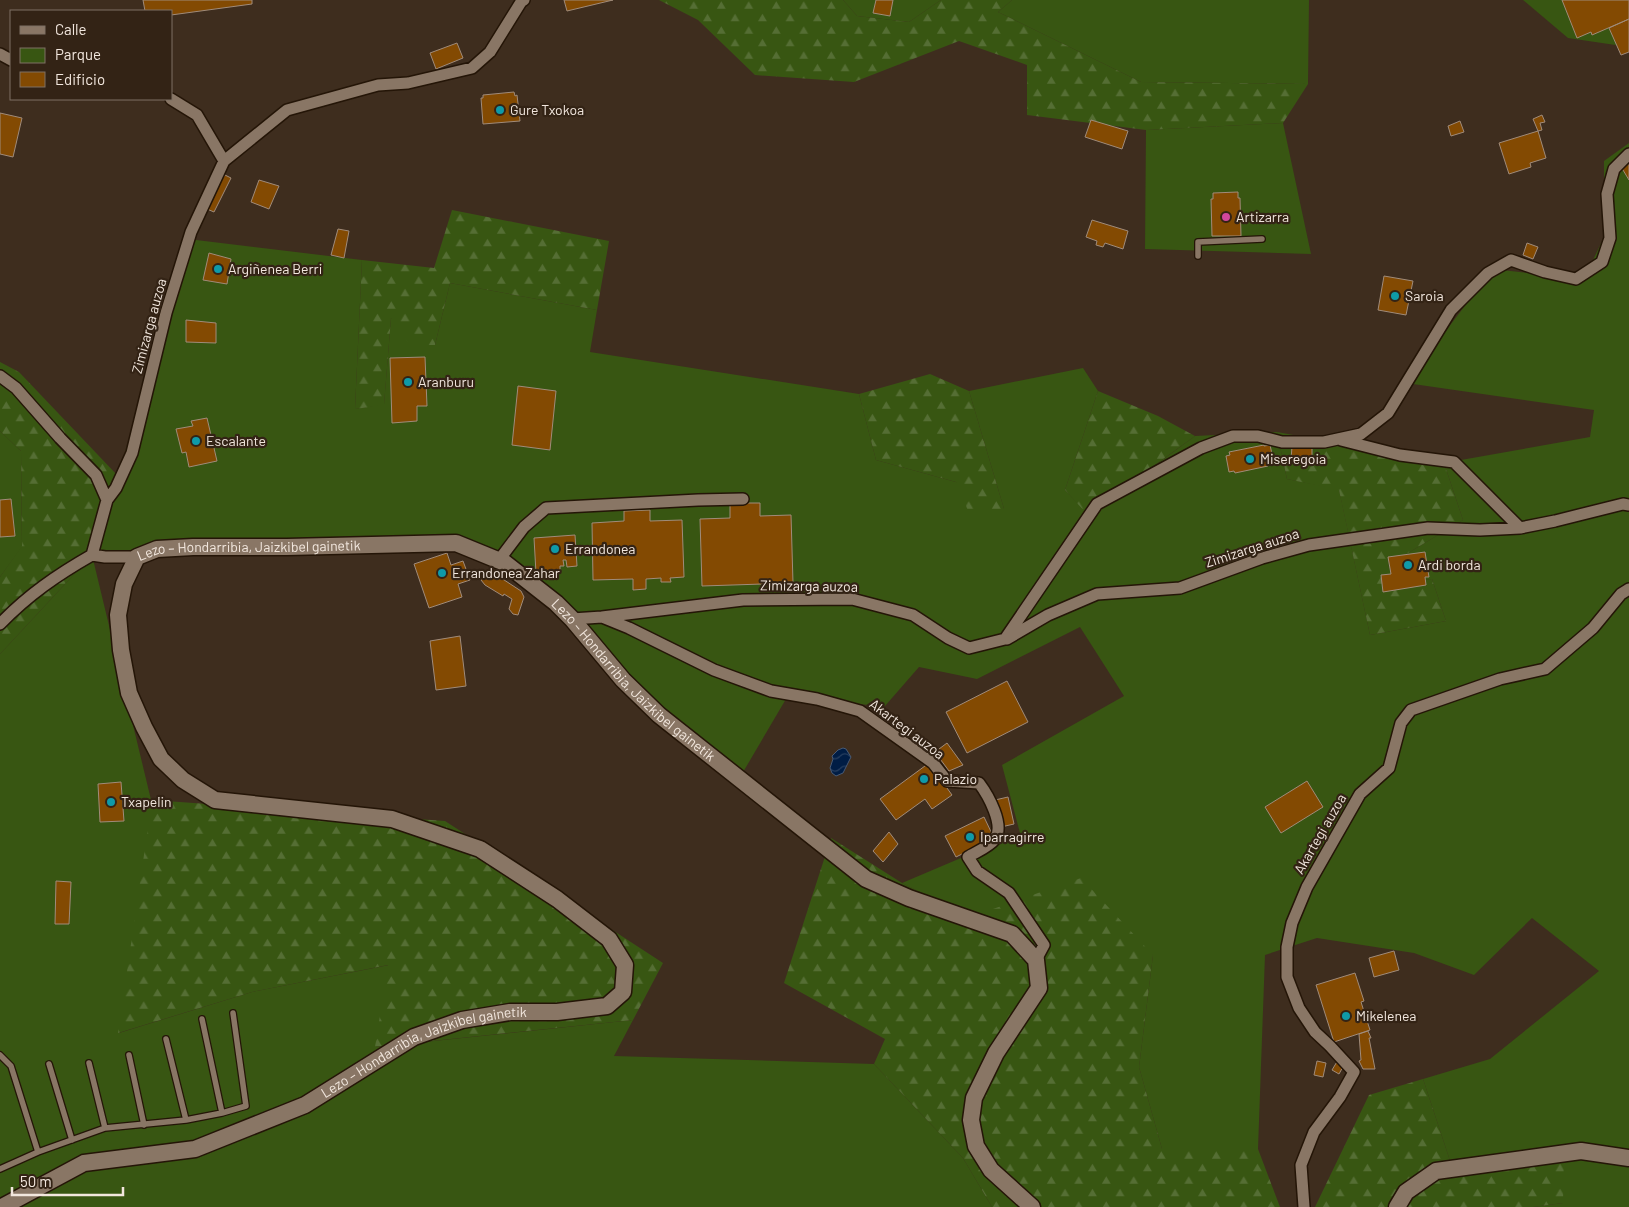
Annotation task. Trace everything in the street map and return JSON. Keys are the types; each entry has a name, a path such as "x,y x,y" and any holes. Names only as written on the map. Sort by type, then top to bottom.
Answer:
{"street":[{"name":"Zimizarga auzoa","path":"92,555 107,500 116,488 132,453 166,313 191,232 224,161 287,110 378,85 408,83 472,68 490,52 524,0"},
{"path":"172,100 198,115 224,161"},
{"path":"1005,639 1097,504 1201,448 1233,436 1258,436 1282,442 1324,442 1361,434 1388,413 1451,310 1488,273 1511,260 1545,272 1576,279 1602,262 1610,238 1607,194 1614,169 1629,154"},
{"path":"0,376 16,388 96,475 107,500"},
{"path":"1337,439 1400,455 1454,462 1520,528"},
{"path":"499,560 524,527 546,508 698,500 743,500"},
{"name":"Zimizarga auzoa","path":"602,617 743,600 852,599 913,615 948,638 969,648 1005,639 1048,615 1097,594 1180,588 1262,558 1309,545 1428,528 1480,530 1520,528 1623,504 1629,505"},
{"name":"Lezo – Hondarribia, Jaizkibel gainetik","path":"2,1207 84,1163 195,1149 305,1105 414,1037 462,1020 510,1012 557,1012 606,1006 622,992 625,965 609,939 557,899 480,849 392,819 214,800 183,780 161,758 144,727 129,693 121,650 118,614 124,584 137,557 157,549 456,543 499,560 556,603 572,619 623,680 659,715 866,879 909,898 1012,934 1036,960"},
{"path":"0,624 19,604 57,575 92,555 137,557"},
{"name":"Akartegi auzoa","path":"1304,1207 1301,1165 1314,1132 1340,1097 1354,1072 1315,1032 1299,1008 1287,977 1287,948 1292,923 1307,887 1360,794 1389,768 1401,723 1411,710 1500,680 1545,670 1593,628 1621,594 1629,589"},
{"name":"Akartegi auzoa","path":"572,619 602,617 629,628 714,670 771,691 816,699 860,711 933,763 947,781 979,783 988,795 996,816 998,831 996,838 991,843 968,857 977,871 1009,893 1044,945 1036,960"},
{"path":"1032,1207 991,1170 976,1146 971,1120 974,1098 996,1053 1039,988 1036,960"},
{"path":"1397,1207 1406,1192 1436,1171 1582,1152 1629,1158"}],"lane":[{"path":"1198,256 1198,242 1262,239"},
{"path":"0,1169 38,1152 106,1128 186,1120 246,1106 233,1013"},
{"path":"202,1019 222,1113"},
{"path":"166,1039 186,1120"},
{"path":"0,1055 11,1066 38,1152"},
{"path":"129,1055 144,1125"},
{"path":"89,1063 106,1128"},
{"path":"49,1064 72,1140"}],"green space":[{"path":"659,0 843,0 857,16 909,22 941,0 1012,0 998,12 1141,82 1308,84 1283,123 1146,130 1027,115 1027,65 959,41 854,82 755,75 698,20"},
{"path":"843,0 941,0 909,22 857,16"},
{"path":"1012,0 1309,0 1308,84 1141,82 998,12"},
{"path":"1523,0 1629,0 1629,47 1568,38"},
{"path":"1283,123 1311,254 1145,249 1146,130"},
{"path":"1629,143 1629,1207 1533,1207 1563,1203 1454,1173 1423,1079 1490,1059 1599,971 1532,918 1474,975 1414,953 1317,938 1265,955 1258,1149 1162,1149 1139,1067 1153,955 970,917 902,883 1020,833 1002,765 1124,696 1080,627 977,679 919,667 885,706 786,699 739,779 485,548 92,555 118,476 188,239 362,260 355,409 384,404 391,318 435,345 450,283 597,310 590,352 859,394 876,460 956,482 1004,509 969,391 1083,368 1098,391 1065,490 1088,514 1195,436 1277,432 1287,479 1339,489 1370,635 1446,621 1432,579 1394,583 1388,565 1463,520 1444,463 1590,437 1594,410 1406,383 1493,269 1584,279 1604,237 1604,161"},
{"path":"452,210 609,241 597,310 450,283 435,345 410,345 391,318 384,405 355,409 362,260 434,268"},
{"path":"0,362 19,372 118,476 92,555 0,654 0,577 22,546 21,451 0,431"},
{"path":"930,374 969,391 1004,509 969,513 956,482 876,460 859,394"},
{"path":"1098,391 1158,416 1195,436 1087,514 1065,490"},
{"path":"0,431 21,451 22,547 0,577"},
{"path":"1277,432 1444,463 1463,520 1388,565 1395,583 1432,579 1446,621 1370,635 1339,490 1287,479"},
{"path":"92,555 153,808 119,1033 252,992 389,965 376,1047 633,1020 614,1056 874,1064 963,1158 992,1207 0,1207 0,654"},
{"path":"152,800 445,821 663,963 633,1020 375,1047 388,965 252,992 118,1033"},
{"path":"831,838 902,883 970,917 1081,878 1153,955 1139,1067 1162,1149 1258,1149 1280,1207 992,1207 963,1158 874,1064 885,1039 784,983"},
{"path":"1423,1079 1454,1173 1564,1159 1563,1203 1533,1207 1315,1207 1369,1095"}],"water":[{"path":"843,748 846,749 851,757 843,773 836,776 830,768 832,756"}],"building":[{"path":"143,0 252,0 252,4 172,15 172,10 145,10"},
{"path":"564,0 613,0 567,11"},
{"path":"876,0 893,0 890,16 873,13"},
{"path":"1562,0 1629,0 1629,19 1592,35 1591,32 1577,38"},
{"path":"1629,19 1629,52 1621,55 1609,28"},
{"path":"457,43 463,58 436,69 430,53"},
{"name":"Gure Txokoa","path":"514,92 515,96 517,95 520,121 483,124 481,98 483,98 483,95"},
{"path":"0,113 22,118 13,157 0,154"},
{"path":"1542,115 1545,122 1540,123 1542,130 1538,131 1533,119"},
{"path":"1091,120 1128,131 1122,149 1085,137"},
{"path":"1460,121 1464,132 1451,136 1448,126"},
{"path":"1538,131 1546,158 1530,163 1531,167 1509,174 1499,143"},
{"path":"1629,160 1629,180 1620,165"},
{"path":"225,175 231,178 214,212 207,209 218,184"},
{"path":"259,180 279,186 269,209 251,202"},
{"name":"Artizarra","path":"1238,192 1238,198 1240,198 1241,236 1212,236 1211,199 1213,199 1213,193"},
{"path":"1092,220 1128,231 1123,249 1105,243 1103,247 1096,245 1097,241 1086,237"},
{"path":"338,229 349,231 344,258 331,255"},
{"path":"1527,243 1538,247 1533,259 1523,255"},
{"name":"Argiñenea Berri","path":"209,253 231,259 227,284 203,280"},
{"name":"Saroia","path":"1384,276 1413,281 1406,315 1378,310"},
{"path":"186,320 216,323 216,343 186,342"},
{"name":"Aranburu","path":"425,357 427,406 417,406 417,421 392,423 390,358"},
{"path":"518,386 556,391 550,450 512,445"},
{"name":"Escalante","path":"207,418 217,461 189,467 186,452 182,453 176,429 193,426 191,421"},
{"name":"Miseregoia","path":"1270,445 1274,463 1235,473 1234,471 1229,472 1226,456 1230,455 1229,452"},
{"path":"1292,447 1312,448 1312,459 1291,459"},
{"path":"11,499 15,536 0,537 0,500"},
{"path":"730,503 760,503 760,516 791,515 793,583 702,586 700,519 730,518"},
{"path":"650,510 650,521 682,520 684,577 670,578 671,582 661,582 661,578 646,579 646,589 633,590 633,579 593,580 592,523 624,521 624,511"},
{"name":"Errandonea","path":"575,535 577,566 567,567 566,560 563,560 564,566 560,566 560,571 536,573 534,538"},
{"name":"Ardi borda","path":"1425,552 1429,577 1425,577 1426,585 1383,592 1381,575 1391,574 1388,557"},
{"name":"Errandonea Zahar","path":"447,553 451,565 463,561 470,580 458,584 462,597 429,608 414,564"},
{"path":"484,573 495,574 521,591 524,597 518,615 513,614 509,609 512,599 485,585 481,580"},
{"path":"460,636 466,686 436,690 430,641"},
{"path":"1007,681 1028,722 967,753 946,712"},
{"path":"947,743 963,765 949,771 935,752"},
{"name":"Palazio","path":"929,763 952,795 932,809 925,799 896,820 880,799"},
{"path":"1307,781 1323,807 1281,833 1265,807"},
{"name":"Txapelin","path":"121,782 124,821 100,822 98,784"},
{"path":"1008,797 1014,824 1001,827 995,800"},
{"name":"Iparragirre","path":"984,817 994,838 956,857 945,836"},
{"path":"889,832 898,844 883,862 873,851"},
{"path":"56,881 71,882 69,924 55,924"},
{"path":"1394,951 1399,970 1374,977 1369,958"},
{"name":"Mikelenea","path":"1355,973 1364,1001 1361,1002 1370,1030 1334,1042 1316,985"},
{"path":"1368,1031 1371,1038 1369,1038 1375,1069 1363,1069 1359,1061 1361,1060 1359,1034"},
{"path":"1338,1060 1345,1063 1339,1074 1332,1070"},
{"path":"1317,1061 1326,1063 1323,1077 1314,1075"}],"place":[{"name":"Gure Txokoa","path":"500,110"},
{"name":"Artizarra","path":"1226,217"},
{"name":"Argiñenea Berri","path":"218,269"},
{"name":"Saroia","path":"1395,296"},
{"name":"Aranburu","path":"408,382"},
{"name":"Escalante","path":"196,441"},
{"name":"Miseregoia","path":"1250,459"},
{"name":"Errandonea","path":"555,549"},
{"name":"Ardi borda","path":"1408,565"},
{"name":"Errandonea Zahar","path":"442,573"},
{"name":"Palazio","path":"924,779"},
{"name":"Txapelin","path":"111,802"},
{"name":"Iparragirre","path":"970,837"},
{"name":"Mikelenea","path":"1346,1016"}]}
